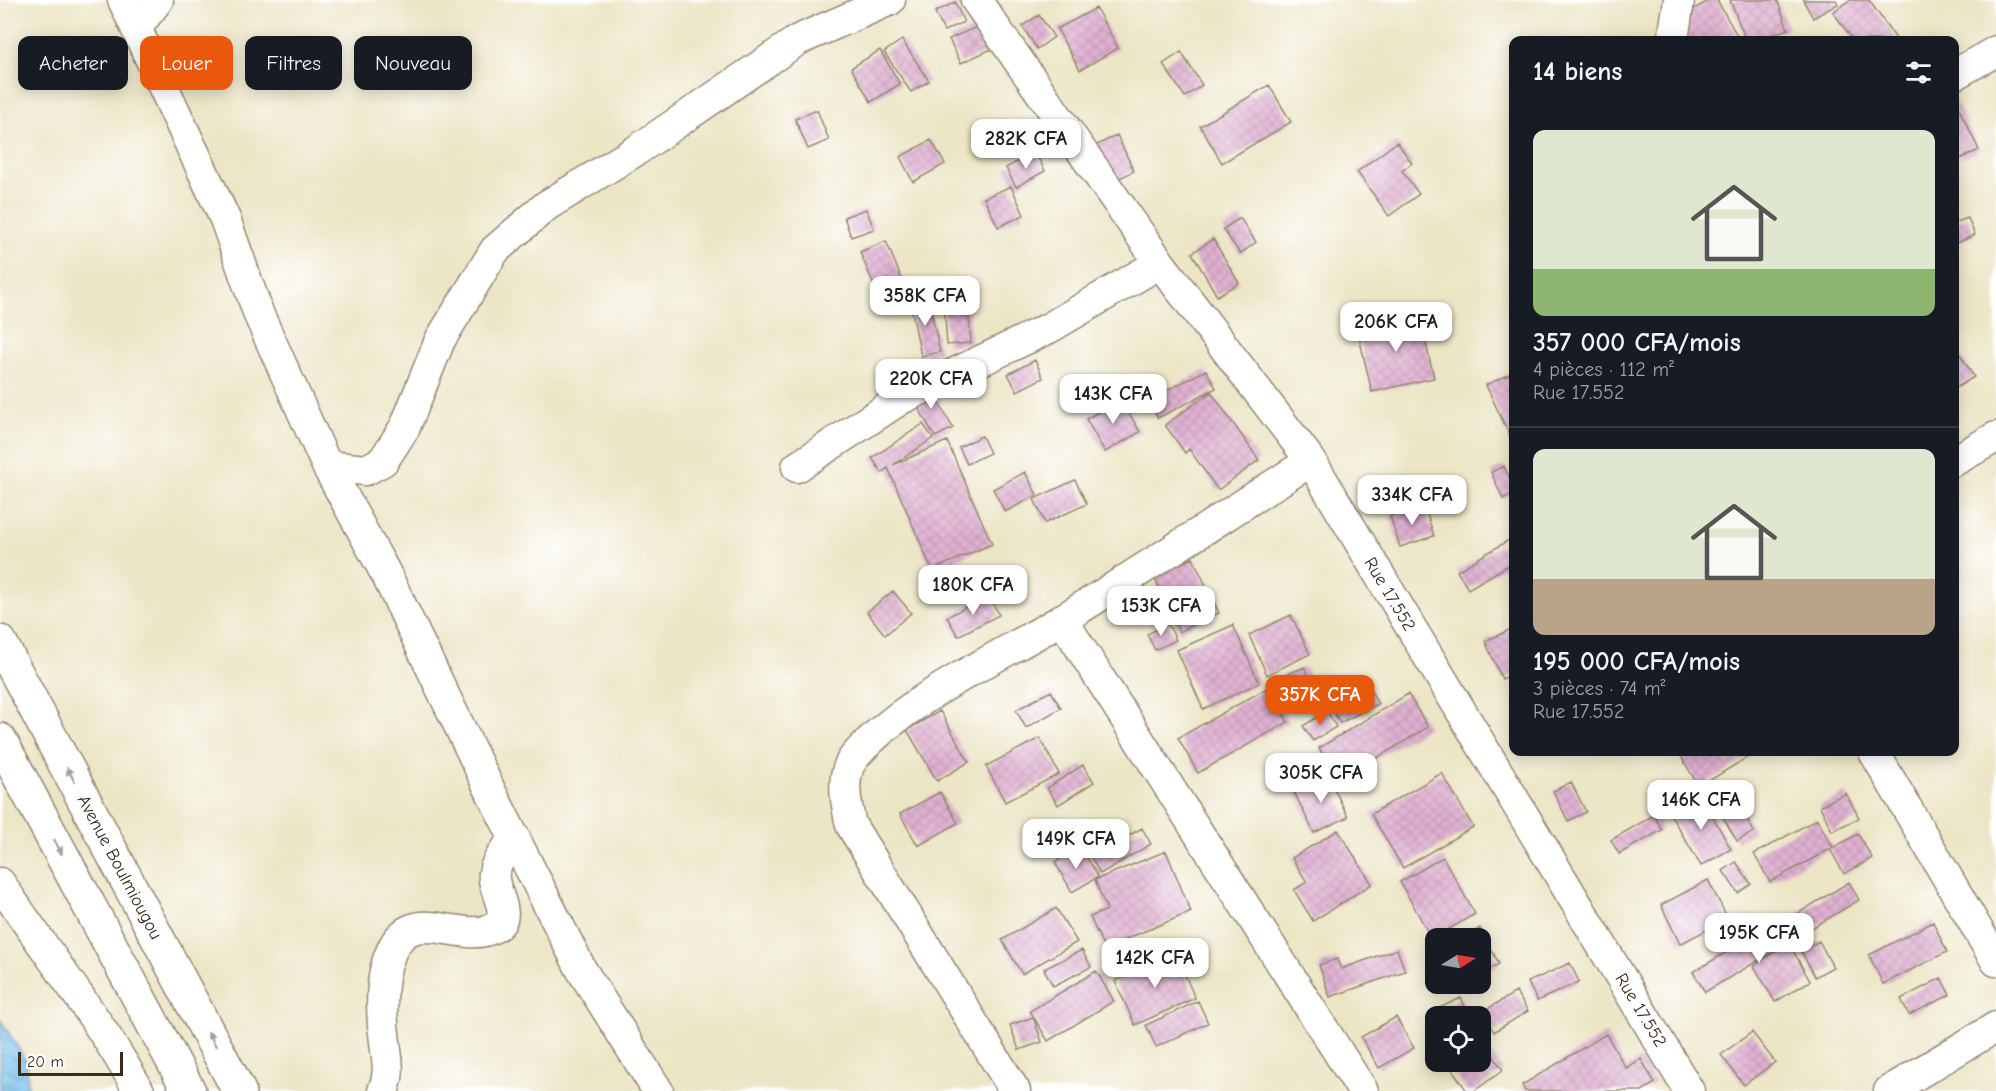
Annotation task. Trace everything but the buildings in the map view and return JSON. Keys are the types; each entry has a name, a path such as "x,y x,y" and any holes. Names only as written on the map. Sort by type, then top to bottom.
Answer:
{"highway":[{"name":"Avenue Boulmiougou","path":"0,642 239,1091"},
{"path":"0,740 189,1091"}],"street":[{"path":"123,0 225,219 259,315 327,466 386,574 581,969 658,1091"},
{"path":"136,28 158,0"},
{"path":"327,466 366,470 383,461 405,427 440,340 495,250 546,206 637,150 798,40 890,0"},
{"name":"Rue 17.552","path":"976,0 1160,263 1311,461 1689,1091"},
{"path":"1674,36 1679,0"},
{"path":"1959,72 1996,51"},
{"path":"797,467 901,399 1049,328 1160,263"},
{"path":"1959,458 1996,437"},
{"path":"1015,1091 868,857 851,825 845,792 848,771 854,756 909,709 1062,619 1311,461"},
{"path":"1062,619 1362,1091"},
{"path":"1876,756 1996,961"},
{"path":"383,1091 390,1064 384,1035 383,982 392,949 407,931 419,926 482,931 500,923 503,914 494,873 498,860 515,838"},
{"path":"0,883 36,938 115,1047 139,1091"},
{"path":"1889,1091 1996,1027"}],"water":[{"path":"0,1019 27,1062 28,1091 0,1091"}]}
